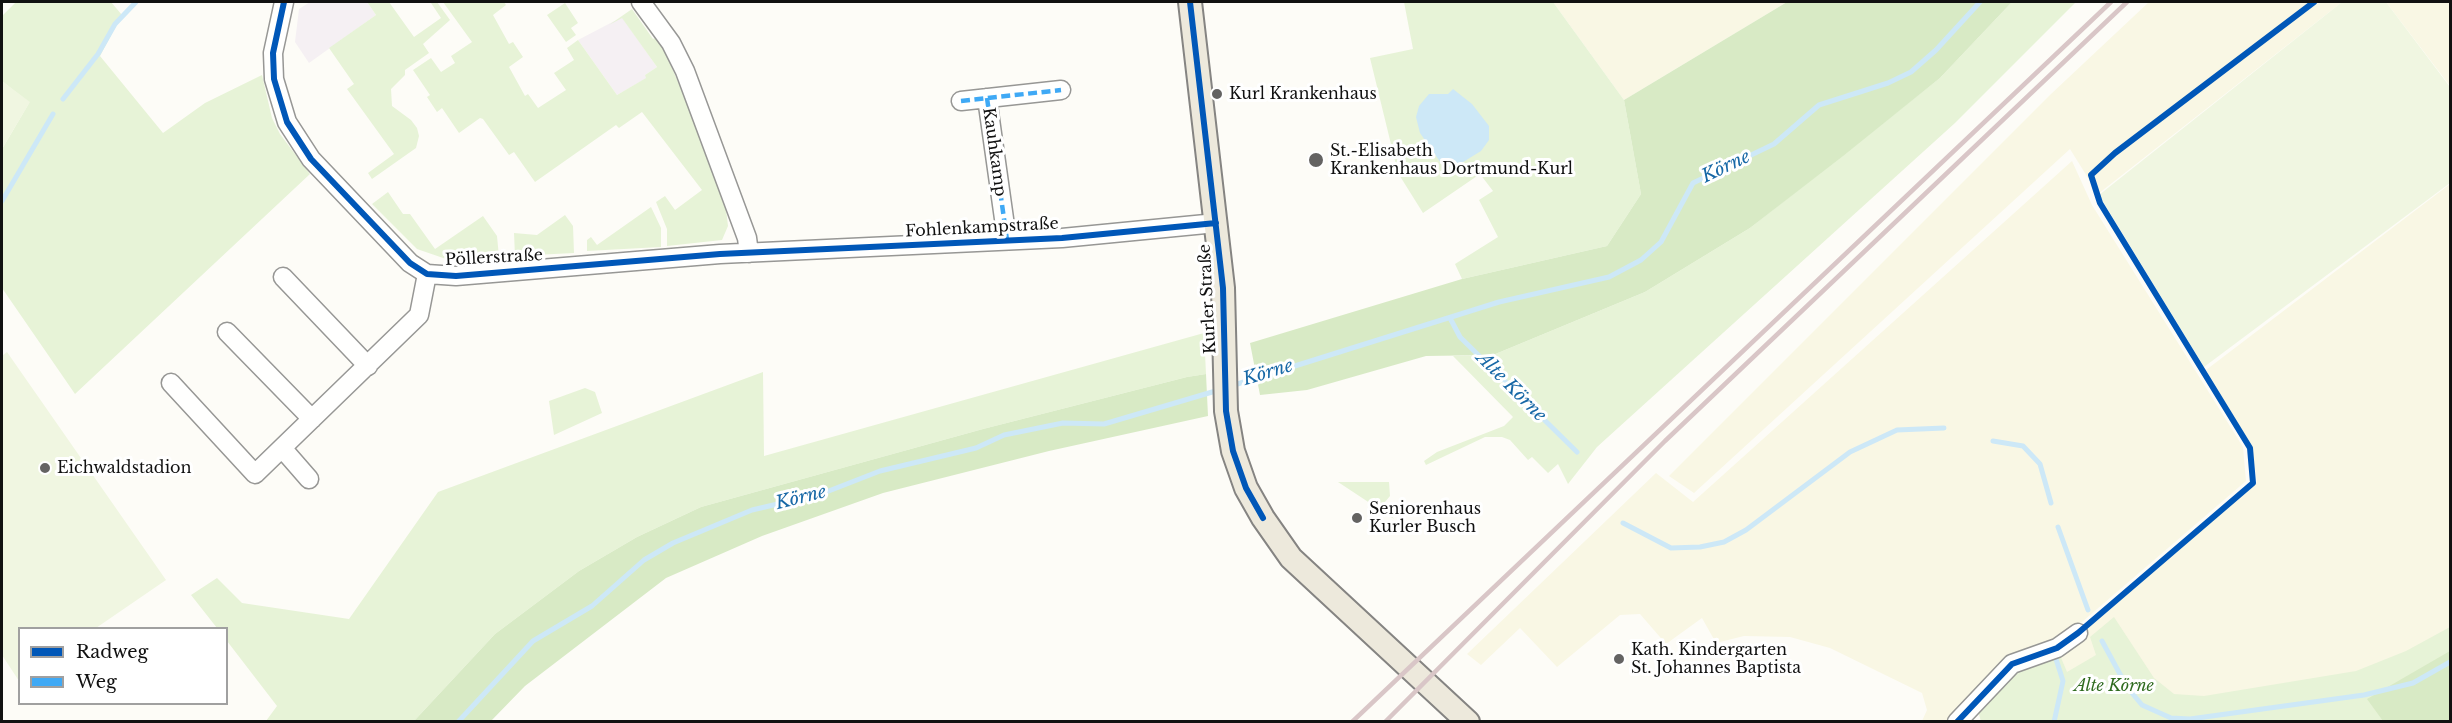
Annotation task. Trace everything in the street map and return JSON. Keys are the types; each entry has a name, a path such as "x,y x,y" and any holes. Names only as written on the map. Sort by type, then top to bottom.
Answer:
{"main road":[{"name":"Kurler Straße","path":"1190,2 1223,288 1226,411 1233,451 1246,488 1263,518 1291,558 1468,722"}],"street":[{"name":"Pöllerstraße","path":"284,2 276,31 273,62 276,90 287,122 311,159 410,263 427,274 456,276 749,253"},
{"path":"642,2 671,43 685,71 747,238 749,253"},
{"name":"Kauhkamp","path":"961,101 1060,90"},
{"name":"Kauhkamp","path":"987,99 1007,240"},
{"name":"Fohlenkampstraße","path":"749,253 1062,238 1216,223"},
{"path":"171,383 255,474 419,315 427,274"},
{"path":"283,277 368,366"},
{"path":"227,332 312,419"},
{"path":"282,448 309,479"},
{"path":"1958,722 2012,664 2057,648 2078,633"}],"shaded area":[{"path":"310,2 367,2 376,15 309,63 295,42 299,9"},
{"path":"622,17 657,67 645,75 647,78 617,95 578,40"}],"green space":[{"path":"16,2 111,2 122,15 100,56 163,133 205,103 262,75 272,118 280,134 310,174 75,394 2,288 2,149 29,103 2,81 2,16"},
{"path":"367,2 389,2 414,37 441,18 431,3 437,2 450,20 423,44 429,53 405,70 405,75 391,89 392,106 411,120 417,128 419,136 416,148 372,179 368,173 394,154 347,89 354,84 329,48 376,15"},
{"path":"443,2 504,2 506,5 493,15 509,44 513,42 523,57 509,67 525,96 528,94 538,108 566,90 554,73 574,60 567,48 578,40 617,95 646,78 645,75 657,67 622,18 609,25 632,9 653,39 658,36 685,98 726,209 728,226 722,240 667,246 667,229 656,202 665,196 675,210 702,190 642,112 619,128 616,125 535,182 514,152 509,155 483,119 480,118 459,133 442,108 437,112 427,97 430,95 413,70 431,58 441,72 455,63 451,56 472,42"},
{"path":"1404,2 1553,2 1624,100 1641,194 1607,246 1462,279 1455,264 1498,237 1479,200 1493,191 1480,174 1423,213 1398,173 1370,58 1413,49"},
{"path":"1553,2 1787,2 1624,100"},
{"path":"1787,2 2012,2 1940,78 1843,156 1750,228 1645,292 1493,355 1426,356 1307,390 1260,395 1250,343 1462,279 1607,246 1641,194 1624,100"},
{"path":"2012,2 2076,2 1955,123 1597,447 1568,484 1558,464 1548,473 1532,457 1528,460 1510,440 1502,437 1485,437 1426,465 1424,461 1437,452 1504,426 1513,417 1453,356 1493,355 1645,292 1750,228 1940,78"},
{"path":"2149,2 2342,2 2098,194 2070,149 1694,493 1669,476 2051,94"},
{"path":"2342,2 2386,2 2450,87 2450,183 2204,367 2099,195"},
{"path":"2386,2 2450,2 2450,86"},
{"path":"565,3 578,23 571,28 576,35 566,42 547,15"},
{"path":"2,81 30,102 2,149"},
{"path":"2072,161 2092,205 2243,447 2246,481 2075,628 1978,690 1947,721 1922,721 1927,710 1922,693 1830,648 1790,637 1744,636 1716,643 1702,618 1666,644 1640,614 1620,615 1557,667 1520,628 1481,665 1467,654 1656,473 1693,502"},
{"path":"2450,184 2450,651 2367,699 2076,722 2057,648 2078,633 2257,482 2252,447 2206,370"},
{"path":"388,192 403,214 410,214 435,249 483,216 497,236 499,257 449,260 417,249 372,204"},
{"path":"651,207 661,228 661,247 587,251 587,240 591,237 597,245"},
{"path":"565,215 573,226 574,253 515,256 514,233 537,235"},
{"path":"1204,333 1206,374 983,429 701,507 637,537 579,571 495,634 414,721 266,721 277,706 228,642 228,627 216,627 191,595 217,578 242,603 349,619 438,492 763,372 764,456"},
{"name":"Eichwaldstadion","path":"7,352 166,580 97,627 18,627 18,679 2,655 2,356"},
{"path":"1206,374 1208,416 1049,451 883,493 762,536 666,578 525,686 491,721 414,721 495,634 579,571 637,537 701,507 983,429"},
{"path":"585,388 595,392 602,413 554,435 549,401"},
{"path":"1338,482 1389,482 1390,496 1385,502 1386,510 1394,519"},
{"name":"Alte Körne","path":"2114,617 2154,678 2174,694 2204,696 2356,671 2406,651 2450,627 2450,721 1981,722 1976,702 2012,664 2057,648 2067,672 2096,655 2090,637"},
{"path":"2450,651 2450,721 2383,721 2367,699"}],"water":[{"path":"1453,89 1472,104 1489,126 1489,140 1481,151 1455,167 1443,166 1420,133 1416,117 1419,106 1429,94 1448,94"}],"waterway":[{"path":"63,99 98,54 115,24 136,2"},
{"name":"Körne","path":"1231,386 1499,302 1609,277 1641,260 1661,242 1693,183 1774,144 1819,105 1888,83 1911,72 1936,50 1980,2"},
{"path":"2,201 53,114"},
{"name":"Alte Körne","path":"1450,318 1460,337 1577,452"},
{"name":"Körne","path":"458,722 533,641 592,606 644,560 673,543 752,510 821,494 880,471 976,448 1004,435 1063,423 1104,424 1219,390"},
{"name":"Alte Körne","path":"1623,523 1671,548 1700,547 1724,542 1746,530 1850,452 1897,430 1944,428"},
{"name":"Alte Körne","path":"1993,441 2023,446 2040,464 2051,503"},
{"name":"Alte Körne","path":"2058,527 2088,610"},
{"name":"Alte Körne","path":"2102,641 2127,687 2142,705 2171,718 2190,719 2364,695 2413,683 2450,662"},
{"path":"2054,722 2063,681 2056,659"}],"railway":[{"path":"1352,722 2111,2"},
{"path":"1385,722 1665,441 2127,2"}],"marked path":[{"path":"961,101 1061,90"},
{"path":"987,98 1007,240"}],"cycle path":[{"path":"284,2 273,53 274,79 287,122 311,159 410,263 427,274 456,276 720,254 1062,238 1216,223"},
{"path":"1190,2 1223,288 1226,411 1233,451 1246,488 1263,518"},
{"path":"1957,722 2012,664 2057,648 2078,633 2253,483 2250,448 2100,203 2091,175 2115,153 2314,2"}],"place":[{"name":"Kurl Krankenhaus","path":"1217,94"},
{"name":"St.-Elisabeth Krankenhaus Dortmund-Kurl","path":"1316,160"},
{"name":"Eichwaldstadion","path":"45,468"},
{"name":"Seniorenhaus Kurler Busch","path":"1357,518"},
{"name":"Kath. Kindergarten St. Johannes Baptista","path":"1619,659"}]}
